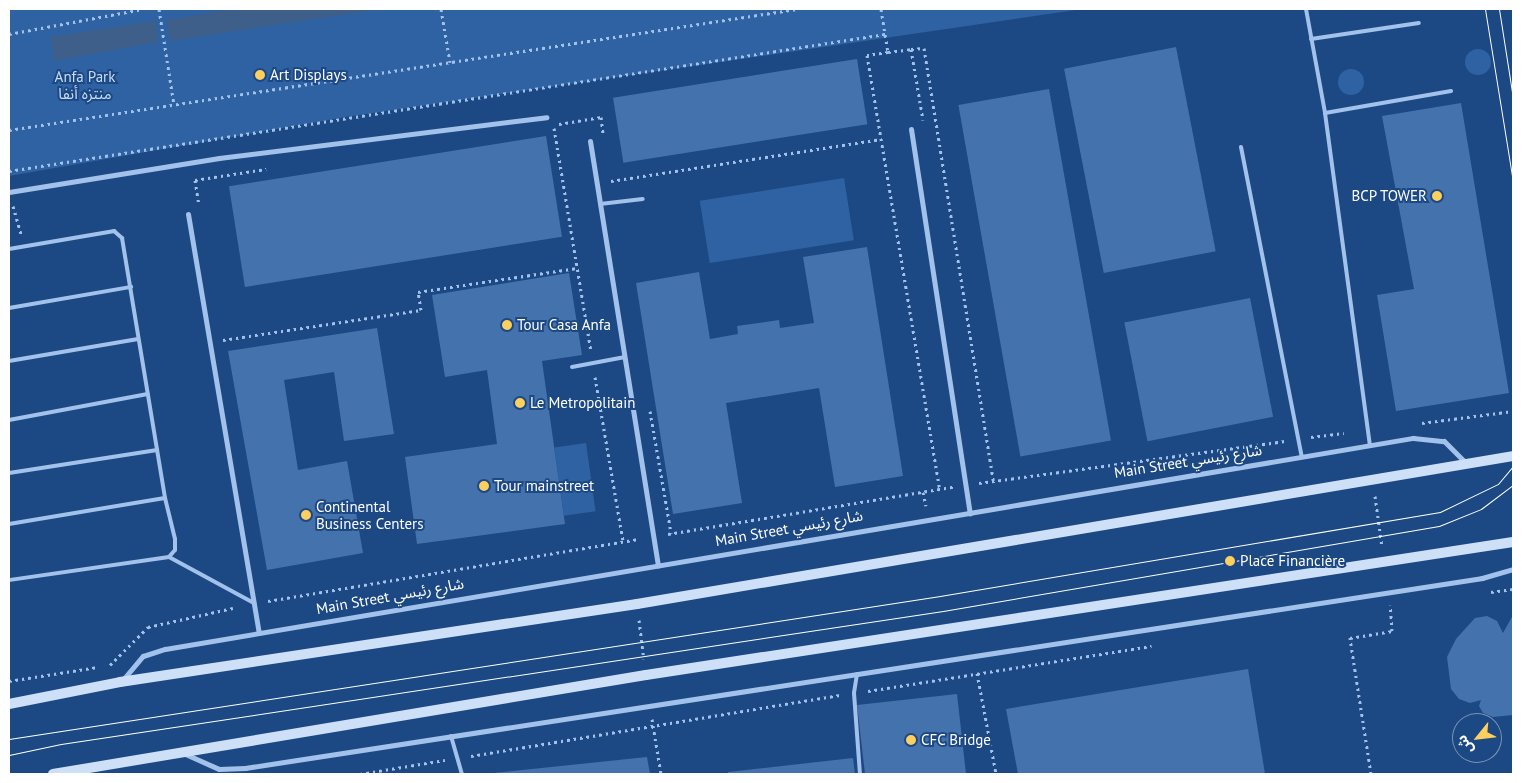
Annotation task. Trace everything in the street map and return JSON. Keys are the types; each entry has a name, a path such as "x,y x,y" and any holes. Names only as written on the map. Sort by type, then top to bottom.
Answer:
{"main road":[{"path":"9,704 120,682 656,601 1372,478 1513,456"},
{"path":"53,774 646,676 1513,542"},
{"path":"109,774 112,763"}],"street":[{"path":"9,192 219,158 546,117"},
{"path":"910,129 970,513"},
{"path":"590,141 658,566"},
{"path":"188,214 259,633"},
{"name":"Main Street شارع رئيسي","path":"120,682 134,663 154,651 1413,438 1434,438 1453,447 1466,463"},
{"path":"181,752 205,766 232,769 1388,592 1496,575 1513,569"}],"lane":[{"path":"1306,9 1325,113 1370,429 1370,446"},
{"path":"1311,38 1419,23"},
{"path":"1325,113 1450,91"},
{"path":"1241,147 1302,457"},
{"path":"600,204 642,199"},
{"path":"9,249 114,231 119,233 131,287 165,498 175,539 175,550 169,557"},
{"path":"9,308 131,287"},
{"path":"9,361 138,339"},
{"path":"572,367 625,357"},
{"path":"9,420 148,394"},
{"path":"9,473 157,450"},
{"path":"9,524 165,498"},
{"path":"9,580 169,557 254,603"},
{"path":"856,674 854,693 860,774"},
{"path":"451,736 462,774"}],"path":[{"path":"9,34 142,9"},
{"path":"159,9 174,105"},
{"path":"441,9 450,62"},
{"path":"9,130 797,9"},
{"path":"881,9 888,52"},
{"path":"9,171 885,34"},
{"path":"940,489 867,55 924,48 993,481"},
{"path":"910,129 924,127 911,49"},
{"path":"554,124 623,541"},
{"path":"611,181 882,139"},
{"path":"9,192 24,246"},
{"path":"222,340 421,310 418,292 577,268"},
{"path":"1418,423 1513,411"},
{"path":"9,682 112,664 148,627 254,603 940,489 1370,429"},
{"path":"1372,478 1385,562"},
{"path":"1485,593 1513,589"},
{"path":"1371,774 1350,638 1392,631 1388,592"},
{"path":"1380,610 1399,607"},
{"path":"360,774 1154,645"},
{"path":"974,656 996,774"}],"green space":[{"name":"Anfa Park منتزه أنفا","path":"9,9 1082,9 345,117 9,176"},
{"path":"1478,49 1487,53 1491,62 1487,71 1478,75 1469,71 1465,62 1469,53"},
{"path":"1351,69 1360,73 1364,82 1360,91 1351,95 1342,91 1338,82 1342,73"},
{"path":"844,178 854,240 710,263 700,201"},
{"path":"586,443 596,511 564,516 554,447"}],"shaded area":[{"path":"236,9 382,9 170,41 166,20"},
{"path":"156,21 158,42 54,61 50,37"}],"building":[{"path":"1176,47 1216,251 1104,273 1064,69"},
{"path":"857,59 867,124 623,163 613,98"},
{"path":"1049,89 1111,441 1020,457 958,105"},
{"path":"1461,103 1509,393 1396,411 1377,295 1414,289 1382,116"},
{"path":"546,136 562,237 245,287 229,186"},
{"path":"867,247 903,476 835,487 819,388 726,403 742,503 673,514 636,283 699,272 710,339 738,334 737,326 779,320 780,328 814,323 803,257"},
{"path":"569,273 582,355 542,361 565,524 417,544 405,457 497,444 487,370 445,377 432,295"},
{"path":"1250,298 1273,417 1147,441 1124,322"},
{"path":"377,328 394,434 344,441 334,372 284,380 298,470 347,461 363,553 267,570 228,351"},
{"path":"1513,615 1513,715 1502,716 1502,713 1483,713 1479,706 1481,700 1470,703 1459,699 1451,689 1447,657 1456,639 1475,618 1487,616 1497,621 1503,633"},
{"path":"1248,669 1265,774 1018,774 1006,709"},
{"name":"CFC Bridge","path":"957,694 966,774 865,774 857,705"},
{"path":"647,757 650,774 494,774 494,773"},
{"path":"853,758 855,774 728,774 728,772"}],"tram line":[{"path":"1485,9 1513,181"},
{"path":"1499,9 1513,98"},
{"path":"9,739 940,596 1440,512 1498,484 1513,466"},
{"path":"9,755 61,744 943,611 1439,526 1481,509 1513,485"}],"place":[{"name":"Art Displays","path":"260,75"},
{"name":"BCP TOWER","path":"1437,196"},
{"name":"Tour Casa Anfa","path":"507,325"},
{"name":"Le Metropolitain","path":"520,403"},
{"name":"Tour mainstreet","path":"484,486"},
{"name":"Continental Business Centers","path":"306,515"},
{"name":"Place Financière","path":"1230,561"},
{"name":"CFC Bridge","path":"911,740"}]}
